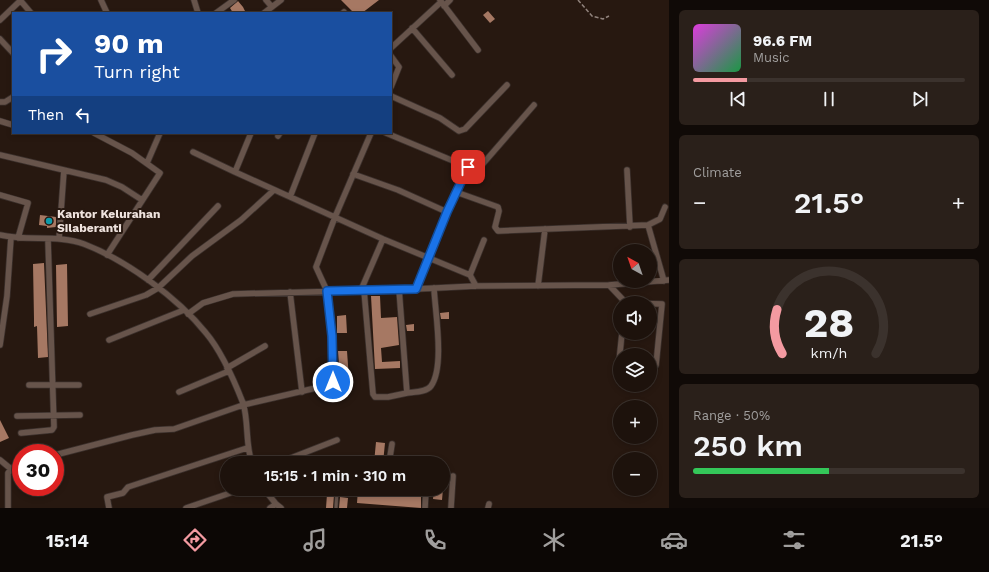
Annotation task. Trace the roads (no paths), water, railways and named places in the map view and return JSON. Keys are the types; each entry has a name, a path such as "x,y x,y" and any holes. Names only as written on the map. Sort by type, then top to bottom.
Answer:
{"street":[{"path":"0,20 21,0 30,12"},
{"path":"101,0 106,12"},
{"path":"194,0 198,12"},
{"path":"221,12 234,0"},
{"path":"266,0 272,7"},
{"path":"265,12 281,0"},
{"path":"392,47 442,3 450,0"},
{"path":"442,3 478,50"},
{"path":"412,28 452,75"},
{"path":"0,38 12,52"},
{"path":"392,57 399,67 392,84"},
{"path":"392,96 440,118 459,131 465,129 507,85"},
{"path":"0,102 4,102 12,98"},
{"path":"388,134 468,167 481,166 534,105"},
{"path":"0,121 12,125"},
{"path":"96,134 132,153 160,173 107,256"},
{"path":"147,163 160,134"},
{"path":"235,172 251,134"},
{"path":"290,197 315,134"},
{"path":"64,453 155,430 174,429 243,405 333,384 332,336 327,291 316,267 335,217 371,134"},
{"path":"193,152 383,239 470,275 476,286"},
{"path":"0,155 106,180 142,200"},
{"path":"416,289 447,212 468,167"},
{"path":"59,239 64,170"},
{"path":"627,170 630,227"},
{"path":"353,174 398,190 447,212"},
{"path":"90,314 146,295 158,288 192,256 241,220 274,190"},
{"path":"456,192 498,207 499,210 495,227 498,231 630,227 648,225 660,219 665,207"},
{"path":"0,195 28,203 18,238"},
{"path":"148,280 218,206"},
{"path":"109,340 186,312 203,303 233,294 476,286 609,285 666,280 648,225"},
{"path":"538,286 545,229"},
{"path":"0,235 18,238 48,240 59,239 84,244 148,280 186,312 207,334 228,370 243,405 247,448 250,456"},
{"path":"0,345 7,296 11,237"},
{"path":"383,239 371,265 363,290 373,394 375,397 388,397 428,389 431,386 437,370 439,352 434,288"},
{"path":"21,433 52,430 54,427 48,240"},
{"path":"470,275 484,240"},
{"path":"609,285 619,296"},
{"path":"399,289 407,393"},
{"path":"290,292 302,392"},
{"path":"657,304 662,304 657,355"},
{"path":"179,392 228,370 265,346"},
{"path":"29,385 80,385"},
{"path":"16,416 54,414 80,415"},
{"path":"296,456 336,440"},
{"path":"391,456 392,444"},
{"path":"109,508 107,496 123,493 128,487 247,448"},
{"path":"0,460 11,468 8,473 7,482 8,508"},
{"path":"451,508 453,476"},
{"path":"186,508 221,496"},
{"path":"270,496 281,508"},
{"path":"424,508 425,496"},
{"path":"270,508 276,504"}],"lane":[{"path":"336,508 337,496"}],"place":[{"name":"Kantor Kelurahan Silaberanti","path":"49,221"}]}
